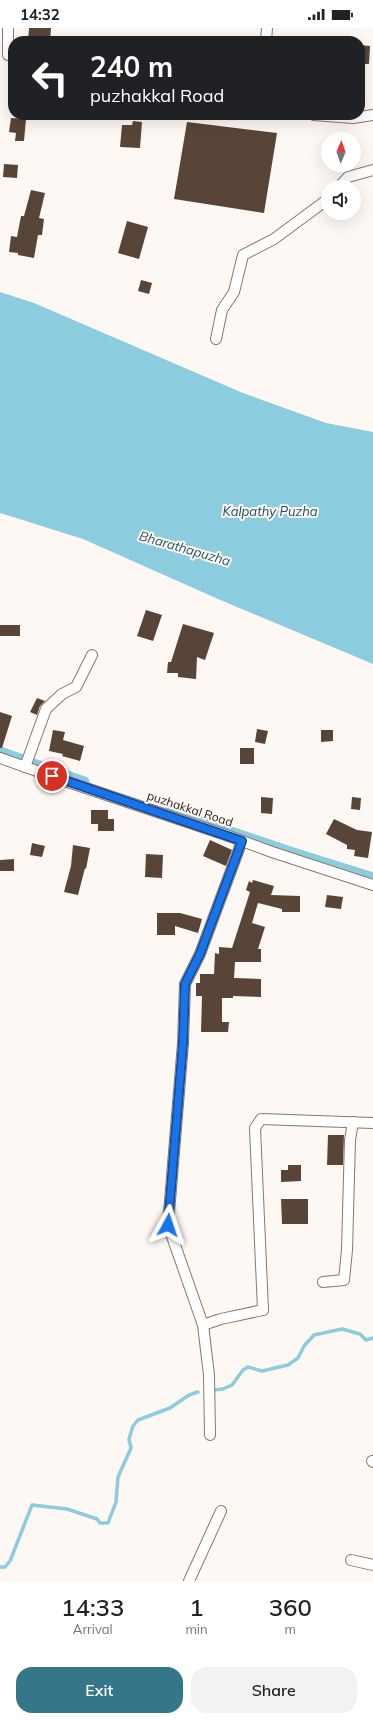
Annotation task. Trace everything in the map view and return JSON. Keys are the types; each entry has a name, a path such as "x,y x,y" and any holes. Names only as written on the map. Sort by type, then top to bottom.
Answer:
{"street":[{"path":"7,55 8,28"},
{"path":"345,180 348,176 373,170"},
{"path":"216,339 222,310 234,292 243,255 274,239 321,204"},
{"path":"25,766 46,709 62,694 76,687 92,655"},
{"name":"puzhakkal Road","path":"0,758 272,852 373,885"},
{"path":"210,1435 209,1375 203,1325 168,1225 183,1043 185,984 200,954 242,841"},
{"path":"203,1325 221,1319 263,1310 255,1128 262,1119 373,1123"},
{"path":"323,1282 344,1280 347,1250 350,1140 353,1122"},
{"path":"189,1581 221,1511"},
{"path":"351,1560 373,1564"}],"water":[{"name":"Kalpathy Puzha","path":"0,292 34,303 243,393 326,423 373,432 373,664 218,599 83,539 0,513"}],"building":[{"path":"29,28 51,28 50,36 28,36"},
{"path":"365,46 370,46 369,64 365,64"},
{"path":"11,120 26,120 24,141 15,141 16,133 9,132"},
{"path":"133,121 142,122 140,148 120,147 122,125 132,125"},
{"path":"187,122 277,133 264,213 174,199"},
{"path":"4,164 18,165 17,178 3,177"},
{"path":"31,190 45,193 39,218 44,219 42,235 38,235 34,258 9,252 11,236 17,237 21,216 24,216"},
{"path":"127,221 148,227 139,259 118,253"},
{"path":"141,280 152,283 149,294 138,291"},
{"path":"146,610 162,615 153,641 137,636"},
{"path":"183,624 214,633 205,660 197,657 196,679 178,677 178,673 167,673 168,662 171,662"},
{"path":"0,625 20,625 20,636 0,636"},
{"path":"37,698 45,701 40,706 37,715 30,712"},
{"path":"0,712 12,716 2,748 0,748"},
{"path":"257,729 268,731 265,744 255,742"},
{"path":"53,730 65,732 63,740 84,746 80,761 62,756 63,754 49,751"},
{"path":"321,730 333,730 333,741 321,742"},
{"path":"240,748 254,748 254,764 240,764"},
{"path":"261,797 273,798 272,814 261,813"},
{"path":"352,797 361,798 360,810 351,809"},
{"path":"91,810 108,810 108,819 114,819 114,831 98,831 98,824 91,824"},
{"path":"334,819 357,830 372,832 368,858 354,856 355,850 347,849 347,845 326,834"},
{"path":"210,840 232,850 226,866 203,856"},
{"path":"32,843 45,846 42,857 30,855"},
{"path":"73,845 90,848 86,869 85,868 78,895 64,892 71,866"},
{"path":"146,854 163,855 162,878 145,877"},
{"path":"14,859 14,871 0,871 0,860"},
{"path":"253,880 274,886 271,895 300,896 300,912 282,912 282,909 258,903 252,923 265,927 258,949 261,949 261,962 235,962 234,978 261,979 261,997 233,996 233,998 222,998 222,1022 229,1022 228,1032 201,1032 202,996 196,996 196,983 200,983 200,974 214,974 215,953 219,954 219,947 232,948 250,892 246,890 249,881 252,883"},
{"path":"327,895 343,897 341,909 325,907"},
{"path":"157,913 180,913 202,919 198,933 175,926 175,935 157,935"},
{"path":"328,1135 344,1135 343,1165 327,1165"},
{"path":"288,1165 301,1165 301,1181 281,1182 281,1170 288,1170"},
{"path":"281,1199 308,1199 308,1224 282,1224"}],"waterway":[{"path":"0,752 84,782"},
{"path":"169,811 373,878"},
{"path":"214,1390 223,1389 232,1385 243,1370 248,1367 262,1371 288,1365 298,1358 304,1346 314,1335 342,1329 360,1334 366,1340 373,1338"},
{"path":"0,1567 5,1567 10,1561 32,1505 67,1509 97,1519 100,1523 108,1523 116,1502 118,1477 131,1448 129,1439 133,1426 138,1420 170,1408 189,1395 198,1392"}],"route":[{"path":"52,776 242,841 200,954 185,984 183,1043 168,1225"}],"water label":[{"name":"Bharathapuzha","path":"185,548"}]}
